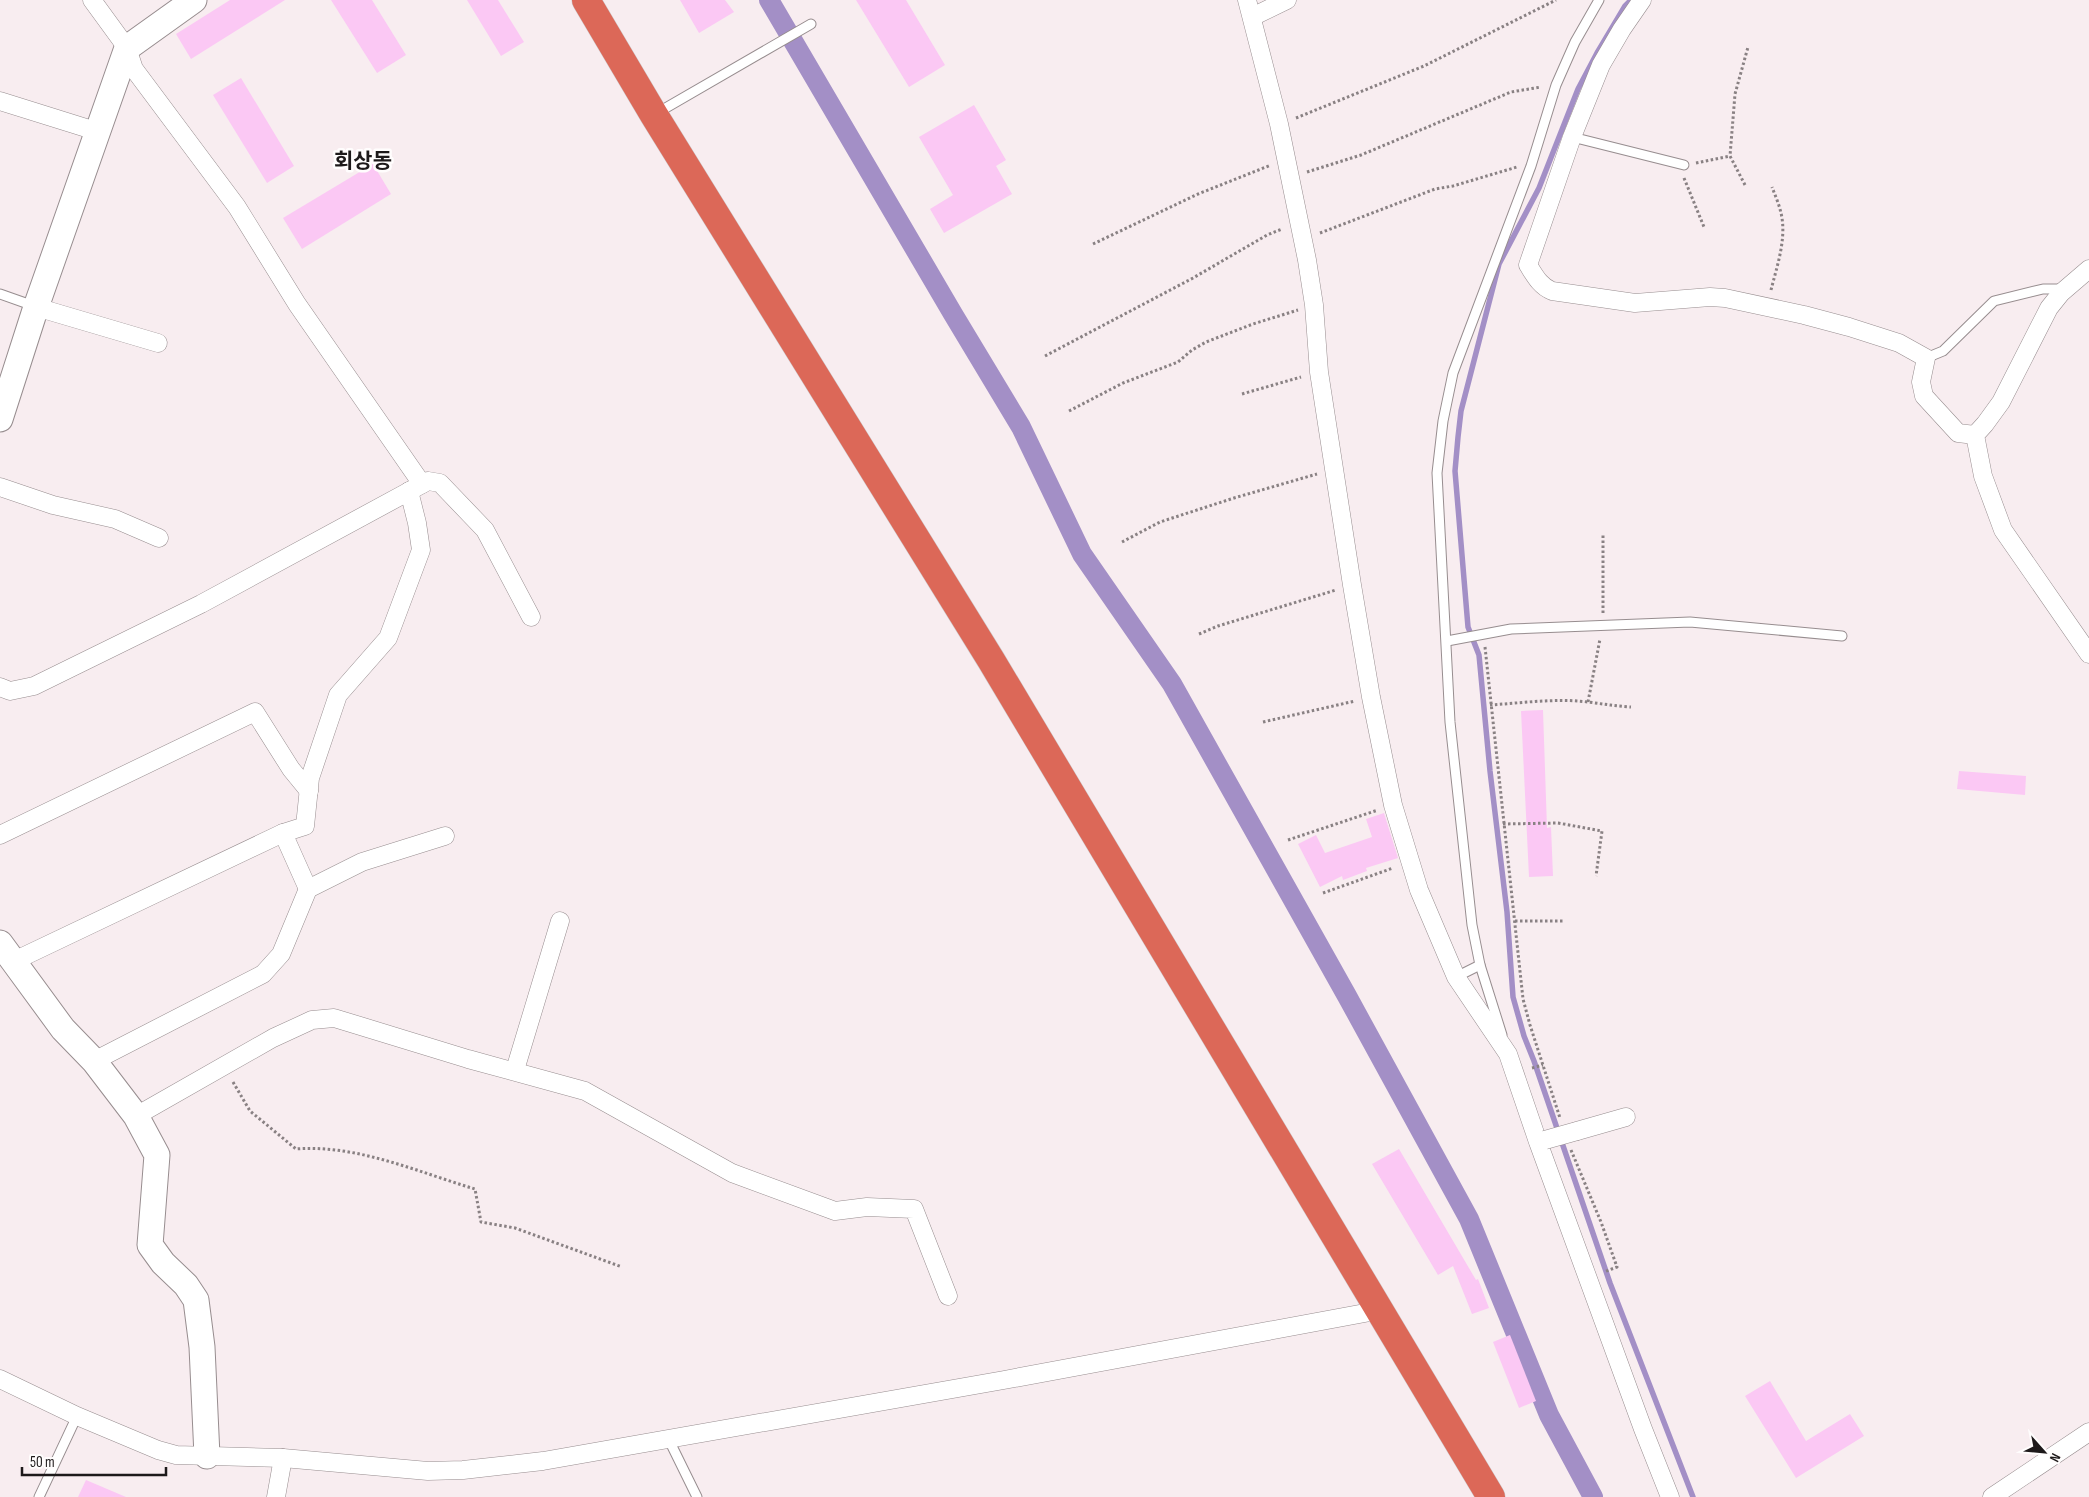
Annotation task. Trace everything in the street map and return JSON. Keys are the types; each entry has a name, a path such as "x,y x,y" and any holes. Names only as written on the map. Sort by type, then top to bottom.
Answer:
{"highway":[{"path":"586,0 654,115 991,660 1491,1497"}],"street":[{"path":"92,0 127,48 134,69 237,207 297,304 416,488 417,523 422,550 388,638 338,695 310,778 305,826 283,833 7,952 63,1028 94,1062 136,1116 157,1156 150,1246 163,1263 186,1285 196,1300 202,1347 207,1456"},
{"path":"0,419 36,307 127,48 194,0"},
{"path":"1247,0 1279,124 1301,231 1314,305 1319,372 1352,585 1371,697 1393,805 1410,863 1456,977 1508,1054 1542,1141 1642,1429 1670,1497"},
{"path":"1252,17 1287,0"},
{"path":"1642,0 1611,46 1572,137 1528,265 1544,288 1552,291 1634,303 1710,297 1724,298 1804,315 1899,343 1926,358 1922,382 1924,396 1958,433 1974,435"},
{"path":"0,101 99,132"},
{"path":"1974,435 1985,424 2001,402 2049,308 2066,289 2089,269"},
{"path":"36,307 158,343"},
{"path":"1974,435 1984,476 2003,530 2089,654"},
{"path":"0,687 10,691 34,686 202,604 428,481 440,484 486,530 531,617"},
{"path":"0,487 53,505 115,519 159,538"},
{"path":"0,836 255,712 291,769 309,791"},
{"path":"283,833 308,889"},
{"path":"94,1062 263,974 281,954 308,889 362,862 445,836"},
{"path":"514,1070 560,921"},
{"path":"136,1116 273,1038 312,1020 334,1018 468,1059 514,1070 585,1091 732,1173 835,1211 867,1208 914,1209 948,1296"},
{"path":"1542,1141 1626,1117"},
{"path":"0,1379 77,1416 158,1450 176,1455 283,1458 428,1471 463,1470 543,1461 1381,1310"},
{"path":"1992,1497 2089,1432"},
{"path":"276,1497 283,1458"}],"lane":[{"path":"1508,1054 1480,965 1472,925 1450,722 1437,473 1452,373 1531,166 1556,85 1575,42 1598,0"},
{"path":"654,115 811,24"},
{"path":"1572,137 1684,165"},
{"path":"1926,358 1943,351 1994,301 2043,289 2066,289"},
{"path":"0,294 36,307"},
{"path":"1447,641 1511,629 1707,622 1842,636"},
{"path":"1456,977 1480,965"},
{"path":"40,1497 77,1416"},
{"path":"668,1438 697,1497"}],"path":[{"path":"1279,124 1424,66 1556,0"},
{"path":"1745,185 1730,156 1736,94 1748,47"},
{"path":"1289,178 1361,155 1511,92 1556,85"},
{"path":"1704,227 1683,176 1684,165 1730,156"},
{"path":"1093,244 1198,194 1285,159"},
{"path":"1045,356 1193,278 1267,234 1301,231 1370,216 1436,189 1454,186 1510,168 1531,166"},
{"path":"1767,307 1782,241 1781,211 1772,187"},
{"path":"1069,410 1123,383 1178,362 1192,350 1206,342 1253,324 1314,305"},
{"path":"1242,394 1319,372"},
{"path":"1122,542 1160,522 1234,498 1335,469"},
{"path":"1199,634 1218,626 1352,585"},
{"path":"1483,633 1524,999 1530,1025 1561,1120"},
{"path":"1263,722 1371,697"},
{"path":"1490,705 1564,701 1631,707"},
{"path":"1288,840 1393,805"},
{"path":"1503,824 1558,823 1602,831 1596,876"},
{"path":"1323,894 1410,863"},
{"path":"1515,921 1564,921"},
{"path":"1527,1070 1543,1064"},
{"path":"225,1065 236,1090 250,1111 296,1149 312,1148 354,1152 475,1189 481,1222 515,1228 622,1267"},
{"path":"1569,1147 1601,1222 1616,1267 1600,1273"}],"building":[{"path":"230,0 285,0 191,59 176,34"},
{"path":"331,0 372,0 406,55 377,73"},
{"path":"467,0 498,0 524,42 501,56"},
{"path":"680,0 725,0 734,12 699,33"},
{"path":"856,0 906,0 945,65 909,87"},
{"path":"241,78 294,166 267,183 213,95"},
{"path":"974,105 1006,160 996,166 1012,194 944,233 930,209 953,195 919,137"},
{"path":"373,164 391,194 302,249 283,218"},
{"path":"1543,710 1547,828 1551,827 1553,876 1529,877 1521,711"},
{"path":"1959,771 2026,776 2025,795 1957,789"},
{"path":"1384,813 1398,858 1366,868 1367,871 1343,880 1342,876 1320,887 1298,844 1316,835 1325,853 1372,837 1366,819"},
{"path":"1399,1149 1476,1280 1478,1279 1489,1308 1472,1314 1453,1266 1438,1275 1372,1164"},
{"path":"1510,1335 1536,1401 1519,1408 1493,1342"},
{"path":"1770,1381 1806,1441 1850,1414 1864,1436 1796,1478 1745,1396"},
{"path":"86,1480 126,1497 78,1497"}],"waterway":[{"path":"769,0 1021,427 1082,554 1172,684 1347,996 1469,1219 1549,1415 1593,1497"},
{"path":"1631,0 1625,6 1597,53 1578,89 1539,188 1499,264 1461,411 1455,471 1468,627 1479,655 1490,771 1507,912 1513,997 1524,1036 1610,1283 1693,1497"}],"district":[{"name":"회상동","path":"363,161"}]}
